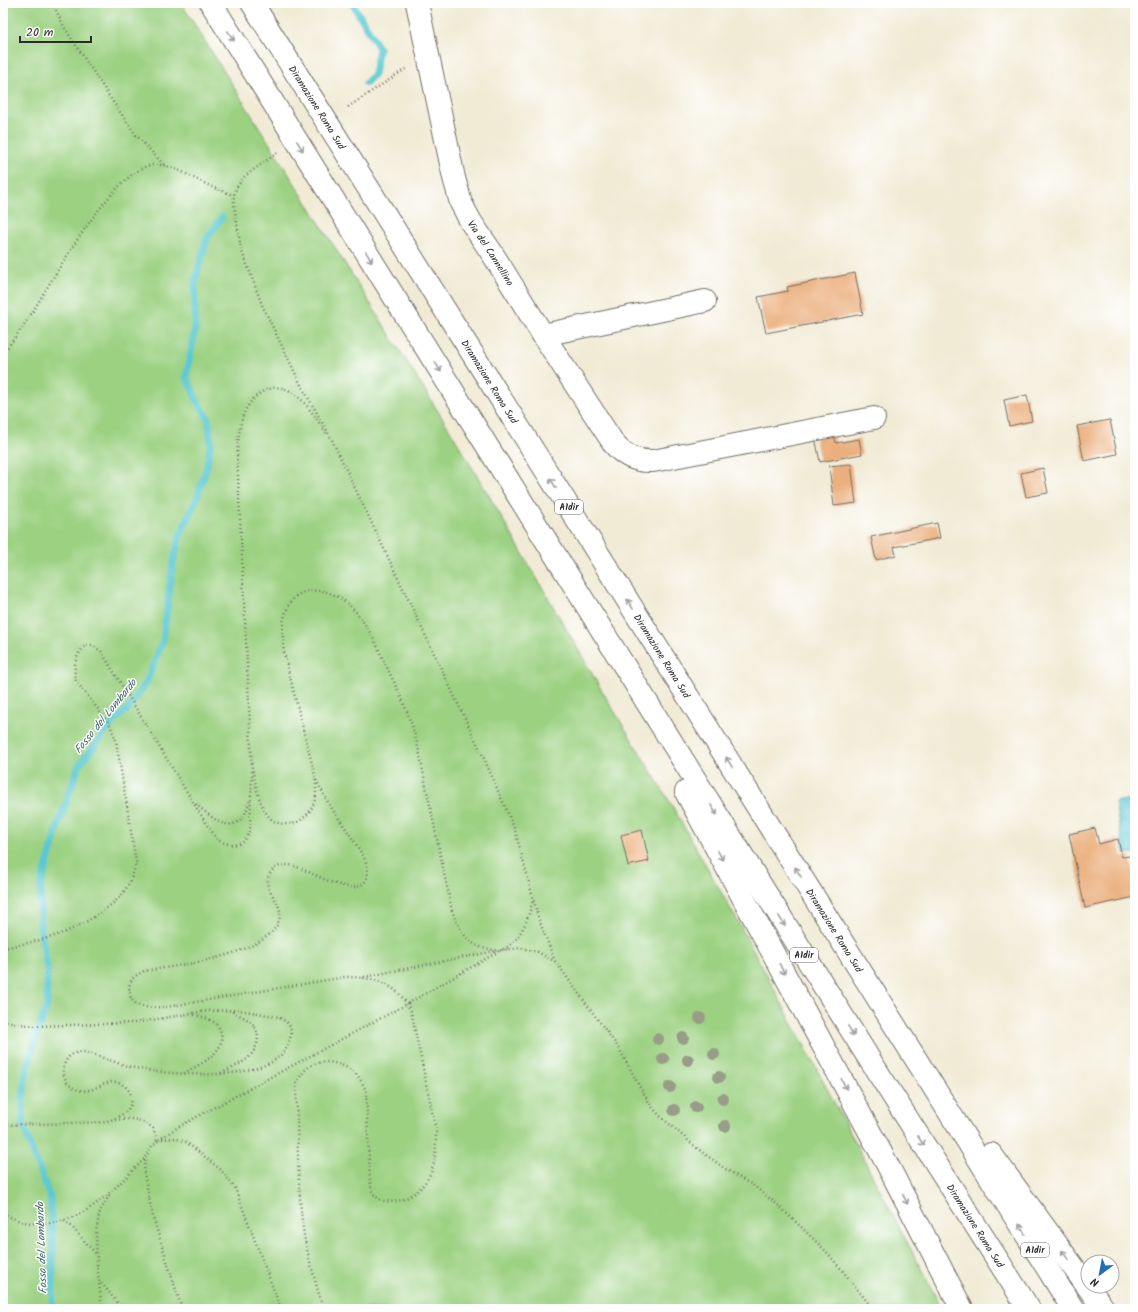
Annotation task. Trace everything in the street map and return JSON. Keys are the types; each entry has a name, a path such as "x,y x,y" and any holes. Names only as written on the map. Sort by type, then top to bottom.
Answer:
{"main road":[{"name":"Diramazione Roma Sud","path":"211,3 868,1058 1029,1309"},
{"name":"Diramazione Roma Sud","path":"252,3 1073,1309"},
{"name":"Via del Cannellino","path":"417,3 454,178 461,203 471,222 543,335 614,444 625,455 638,460 652,461 874,418"},
{"path":"543,335 705,301"},
{"path":"582,599 886,1162 962,1309"},
{"path":"886,1011 1104,1309"}],"path":[{"path":"52,3 66,30 112,102 136,135 164,166"},
{"path":"348,107 409,66 428,56"},
{"path":"277,153 245,176 236,188 234,195 236,222 241,249 257,293 301,385 332,440 484,756 515,830 545,938 555,961 618,1047 640,1089 660,1116 698,1149 727,1170 754,1186 778,1205 825,1250 873,1309"},
{"path":"3,354 26,322 78,240 110,195 125,179 139,170 151,165 164,166 177,169 199,181 234,195"},
{"path":"3,948 60,934 88,920 109,906 124,892 133,875 136,862 116,740 110,725 76,681 74,672 79,652 86,645 92,645 101,651 217,839 225,843 236,845 242,842 247,836 250,828 252,767 237,455 238,436 243,415 251,401 262,392 271,388 284,388 292,392 303,402 332,440"},
{"path":"252,767 256,789 263,807 270,818 277,823 294,824 308,814 316,795 316,780 284,653 282,632 284,618 289,604 298,594 311,590 328,592 354,610 371,633 403,701 416,739 452,911 457,926 465,937 474,945 484,949 501,950"},
{"path":"316,780 332,808 356,842 367,865 368,876 364,884 358,888 351,888 330,882 293,865 284,864 274,868 268,878 268,884 269,889 278,904 280,916 273,931 260,942 211,960 144,971 135,976 130,982 128,989 131,1000 148,1008 166,1007 345,978 363,977 501,950 521,948 538,952 555,961"},
{"path":"193,802 213,819 227,825 234,824 244,815 251,798"},
{"path":"3,1213 19,1221 52,1223 70,1219 88,1210 111,1192 145,1158 150,1148 157,1141 178,1127 408,1004 513,942 523,929 530,914 534,899"},
{"path":"323,1309 303,1230 299,1191 296,1084 300,1075 307,1068 317,1063 328,1061 343,1065 357,1074 363,1083 366,1091 370,1181 373,1193 382,1200 392,1202 409,1197 422,1187 431,1171 436,1149 436,1130 411,1011 406,1001 388,984 363,977"},
{"path":"219,1074 248,1058 255,1049 259,1036 255,1026 246,1019 229,1010"},
{"path":"3,1019 14,1023 35,1026 66,1026 134,1023 206,1011 240,1010 279,1018 289,1024 292,1033 286,1050 276,1059 262,1067 232,1073 183,1074 143,1070 86,1052 77,1052 66,1060 63,1072 65,1080 75,1089 91,1090 113,1081 129,1089 131,1095 130,1106 127,1111 112,1120"},
{"path":"183,1074 214,1054 221,1046 222,1038 221,1030 216,1024 207,1018 189,1014"},
{"path":"3,1125 104,1122 132,1118 146,1123 153,1128 157,1141"},
{"path":"157,1141 165,1138 175,1138 186,1142 220,1169 235,1188 281,1309"},
{"path":"145,1158 144,1173 153,1217 182,1309"},
{"path":"102,1309 96,1231 100,1211 111,1192"},
{"path":"63,1220 71,1226 97,1255"},
{"path":"99,1280 116,1302 124,1309"}],"green space":[{"path":"3,3 181,3 451,432 605,696 671,804 741,927 942,1309 3,1309"}],"water":[{"path":"1130,799 1135,828 1135,853 1124,854 1115,802"}],"building":[{"path":"855,273 863,314 766,333 758,297 788,291 787,287"},
{"path":"1027,395 1032,421 1009,426 1004,400"},
{"path":"1110,420 1117,454 1084,461 1077,426"},
{"path":"834,434 836,443 859,439 862,454 820,462 815,437"},
{"path":"851,464 856,503 834,506 829,466"},
{"path":"1043,468 1048,493 1026,497 1021,473"},
{"path":"937,523 940,538 894,547 896,555 876,560 871,537"},
{"path":"1095,828 1099,844 1118,839 1122,857 1130,856 1135,878 1135,897 1085,908 1069,834"},
{"path":"642,830 649,861 628,866 621,835"}],"waterway":[{"path":"352,3 379,48 374,74 366,83"},
{"name":"Fosso del Lombardo","path":"53,1309 53,1247 50,1197 23,1124 23,1097 26,1072 36,1036 47,1007 47,968 40,926 41,885 60,820 79,765 110,725 128,709 146,683 163,640 173,563 180,535 197,498 207,466 211,442 208,418 198,402 186,377 195,330 195,280 207,238 222,217"}]}
